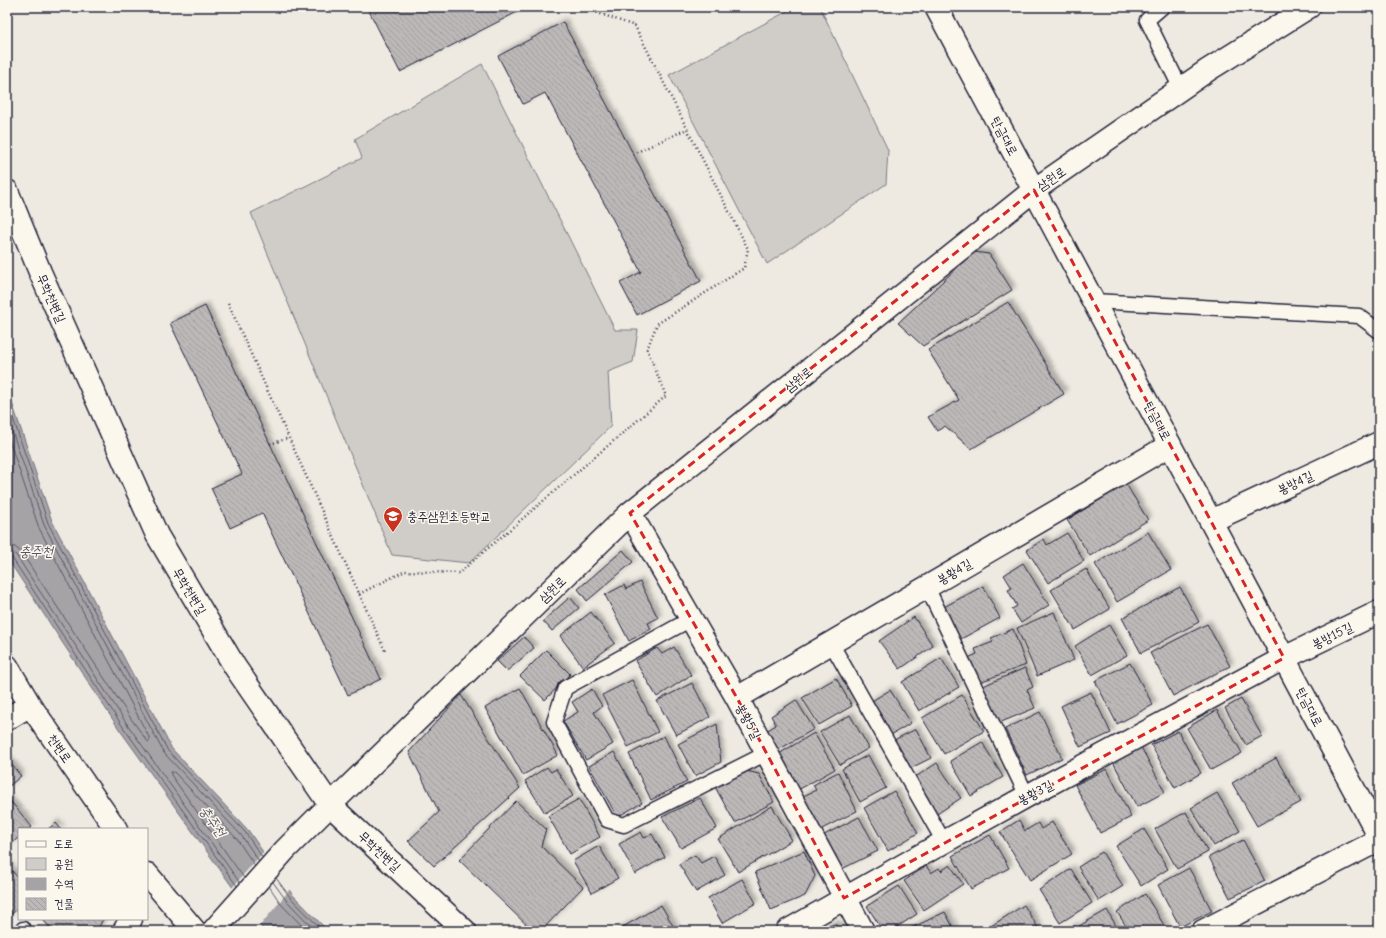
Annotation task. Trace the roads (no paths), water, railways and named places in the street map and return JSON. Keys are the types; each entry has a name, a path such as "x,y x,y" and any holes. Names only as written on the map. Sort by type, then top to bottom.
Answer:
{"street":[{"name":"탄금대로","path":"936,7 1379,836"},
{"name":"삼원로","path":"213,931 330,804 630,513 1034,190 1181,89 1308,7"},
{"name":"무학천변길","path":"7,191 40,272 157,536 235,667 330,804 464,931"},
{"name":"봉방4길","path":"1211,521 1379,443"},
{"name":"봉황4길","path":"737,698 1170,445"},
{"name":"봉황5길","path":"630,513 737,698 863,931"},
{"name":"봉방15길","path":"1284,658 1379,612"},
{"name":"봉황3길","path":"787,931 1027,796 1284,658"},
{"name":"천변로","path":"7,666 30,705 115,828"},
{"path":"7,719 30,705"},
{"path":"1204,931 1379,840"},
{"path":"149,883 195,931"},
{"path":"124,931 130,920"}],"lane":[{"path":"1162,7 1147,20 1181,89"},
{"path":"1094,301 1359,316 1379,331"},
{"path":"927,587 1027,796"},
{"path":"691,619 565,688 554,722 607,820 624,825 767,754"},
{"path":"831,643 944,842"}],"water":[{"name":"충주천","path":"7,392 52,521 172,749 248,830 292,894 328,931 264,931 119,729 7,558"}],"place":[{"name":"충주삼원초등학교","path":"393,533"}]}
